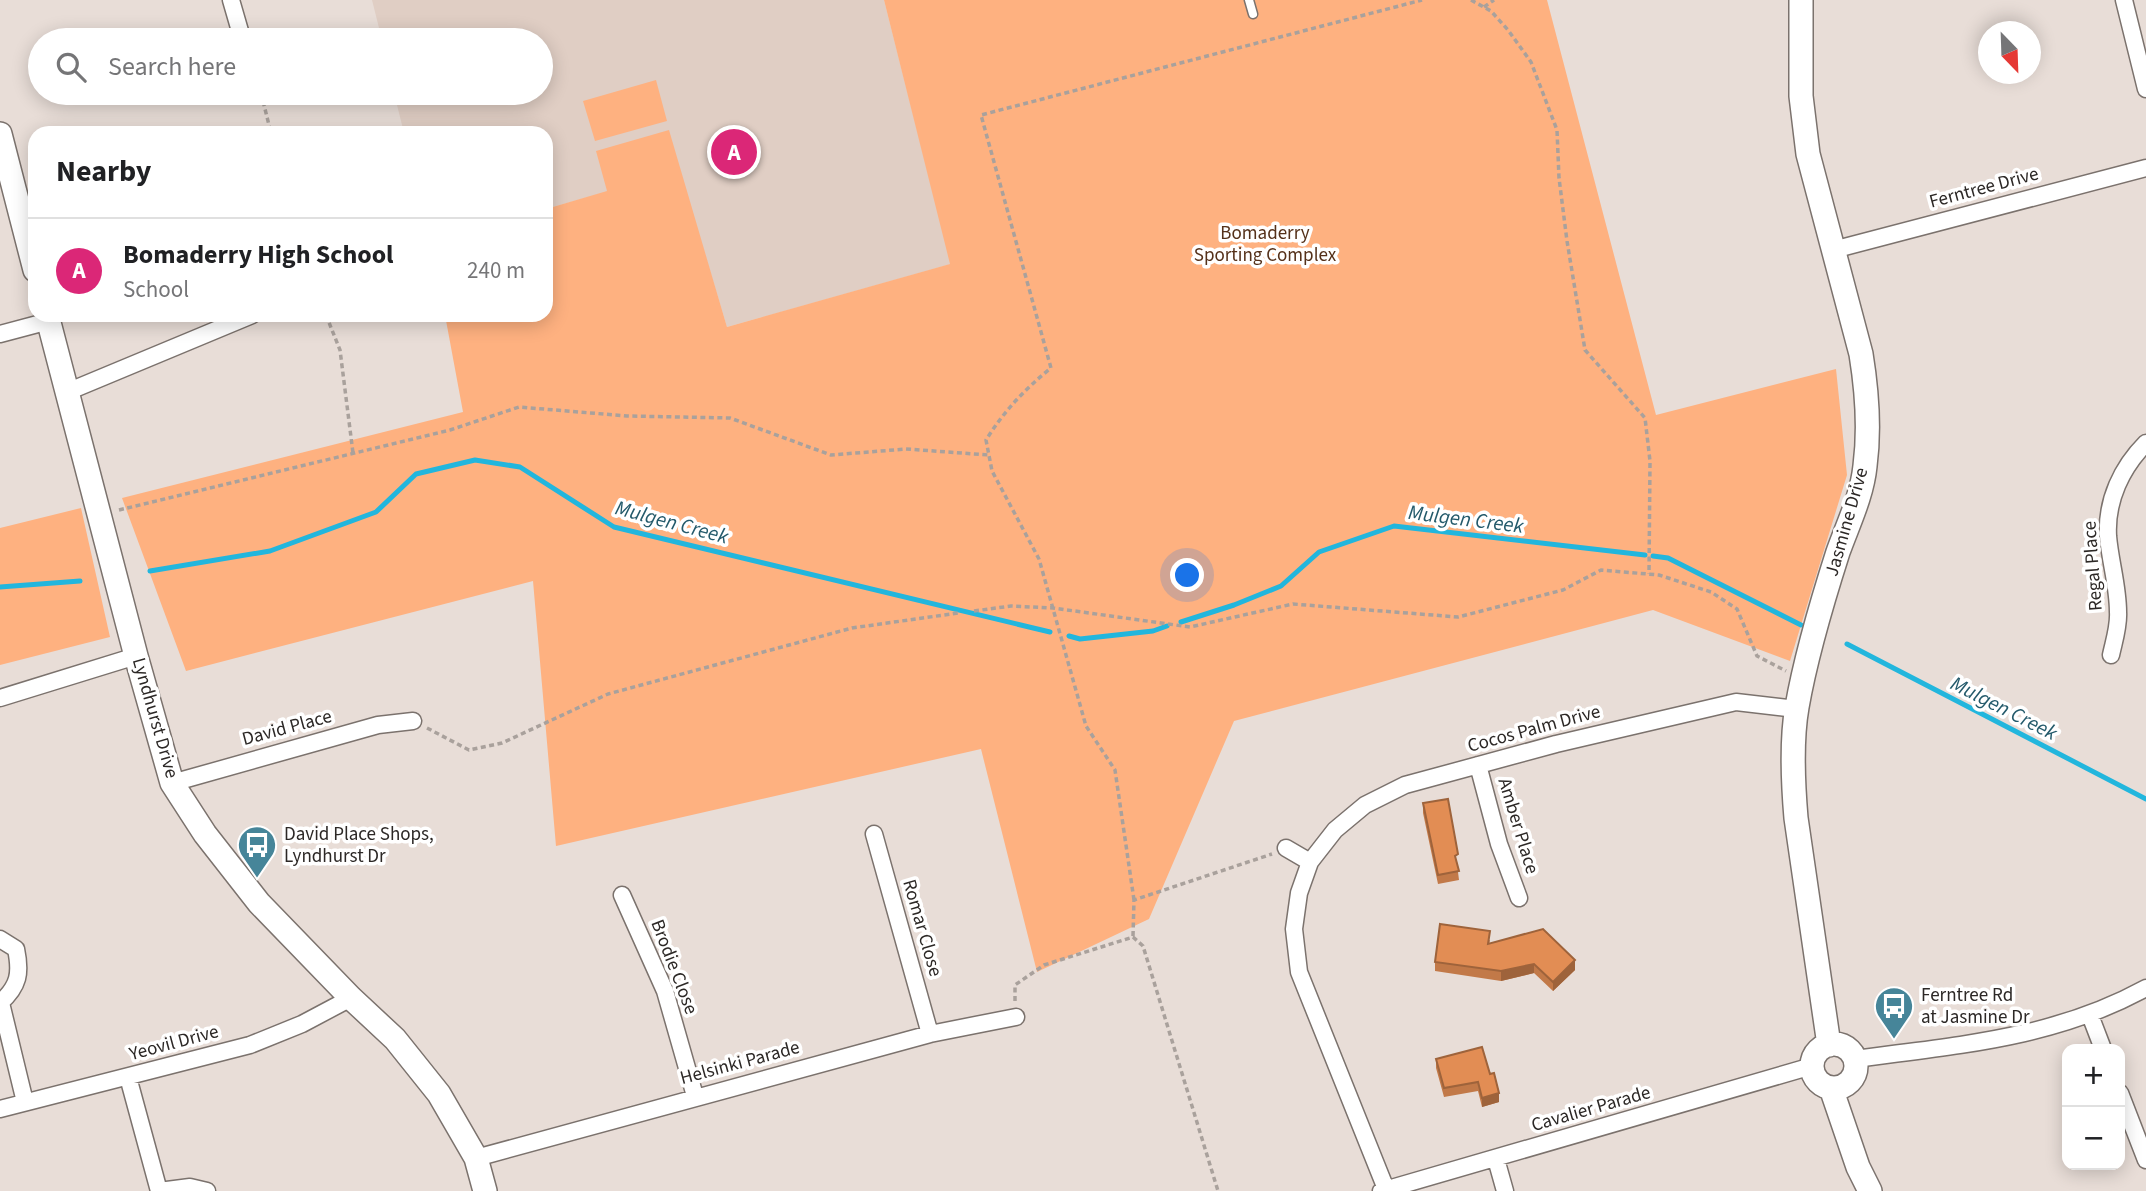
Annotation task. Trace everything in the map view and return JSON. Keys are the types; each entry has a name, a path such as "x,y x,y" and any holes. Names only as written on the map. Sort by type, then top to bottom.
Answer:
{"street":[{"path":"231,0 239,28"},
{"name":"Jasmine Drive","path":"1801,0 1802,108 1808,154 1861,354 1866,387 1865,467 1856,505 1838,552 1812,639 1796,709 1793,781 1796,818 1829,1045"},
{"path":"2124,0 2146,89"},
{"path":"0,134 6,187 28,250"},
{"name":"Ferntree Drive","path":"1833,250 2146,168"},
{"path":"0,334 36,322"},
{"name":"Lyndhurst Drive","path":"49,322 172,783 205,834 259,903 351,998 396,1040 430,1083 476,1158 485,1191"},
{"path":"67,392 235,322"},
{"name":"Regal Place","path":"2111,655 2118,615 2108,535 2109,514 2121,475 2133,456 2146,443"},
{"path":"0,698 136,656"},
{"name":"Cocos Palm Drive","path":"1383,1190 1299,972 1294,929 1300,893 1310,862 1335,830 1365,805 1405,785 1556,744 1736,702 1796,709"},
{"name":"David Place","path":"172,783 378,725 413,720"},
{"name":"Amber Place","path":"1478,765 1499,844 1519,898"},
{"name":"Romar Close","path":"874,834 930,1034"},
{"path":"1286,848 1310,862"},
{"name":"Brodie Close","path":"622,895 665,991 695,1096"},
{"path":"0,939 16,949 20,969 14,989 1,1003 25,1102"},
{"path":"1855,1059 2004,1038 2048,1029 2090,1015 2146,988"},
{"name":"Yeovil Drive","path":"0,1110 250,1045 302,1024 351,998"},
{"path":"2090,1015 2101,1044"},
{"name":"Helsinki Parade","path":"476,1158 695,1096 930,1034 1016,1017"},
{"path":"1836,1044 1847,1049 1855,1059 1854,1074 1845,1085 1831,1088 1817,1081 1812,1066 1819,1050 1829,1045 1836,1044"},
{"name":"Cavalier Parade","path":"1383,1190 1812,1066"},
{"path":"128,1077 159,1191 190,1187 208,1191"},
{"path":"1831,1088 1842,1123 1870,1191"},
{"path":"2125,1106 2146,1160"},
{"path":"1496,1159 1505,1191"}],"lane":[{"path":"1249,0 1253,14"}],"path":[{"path":"1218,1191 1143,946 1133,937 1134,900 1115,770 1086,726 1039,559 992,471 986,440 1001,416 1028,387 1051,368 981,115 1422,0"},
{"path":"1471,0 1484,7 1508,30 1531,62 1557,130 1562,203 1586,350 1645,418 1650,461 1649,574"},
{"path":"1484,7 1494,0"},
{"path":"264,105 269,126"},
{"path":"329,322 340,350 353,453"},
{"path":"99,515 450,430 520,407 626,416 730,418 831,455 906,449 989,455"},
{"path":"974,611 1012,606 1053,608 1191,626 1293,604 1458,617 1563,590 1601,570 1659,575 1711,592 1737,609 1757,656 1803,680"},
{"path":"413,720 469,750 502,743 608,694 852,628 958,613"},
{"path":"1134,900 1286,848"},
{"path":"1016,1017 1015,985 1029,974 1044,965 1133,937"}],"shaded area":[{"path":"372,0 884,0 951,264 727,327 680,171 553,207 553,126 402,126 397,105 553,105 553,28 379,28"}],"green space":[{"name":"Bomaderry Sporting Complex","path":"884,0 1547,0 1656,415 1836,369 1847,475 1790,661 1653,610 1234,721 1149,919 1037,972 981,749 556,846 533,581 186,671 122,498 463,412 446,322 553,322 553,207 607,191 596,151 669,130 727,327 950,264"},
{"path":"656,80 667,121 595,141 583,101"},
{"path":"81,508 110,637 0,665 0,528"}],"building":[{"path":"1448,799 1459,871 1438,875 1423,803"},
{"path":"1440,924 1490,931 1488,944 1543,929 1575,960 1553,982 1534,964 1501,971 1435,962"},
{"path":"1482,1047 1490,1074 1494,1073 1499,1093 1482,1098 1478,1082 1444,1088 1436,1059"}],"waterway":[{"name":"Mulgen Creek","path":"150,571 270,551 376,512 416,474 475,460 520,467 614,527 1050,632"},
{"name":"Mulgen Creek","path":"1181,622 1281,586 1319,552 1394,526 1645,555"},
{"name":"Mulgen Creek","path":"1653,556 1668,558 1801,625"},
{"name":"Mulgen Creek","path":"0,587 80,581"},
{"name":"Mulgen Creek","path":"1069,636 1080,639 1153,631 1167,626"},
{"name":"Mulgen Creek","path":"1847,644 2146,799"}],"place":[{"name":"Bomaderry High School","path":"734,152"},
{"name":"David Place Shops, Lyndhurst Dr","path":"257,879"},
{"name":"Ferntree Rd at Jasmine Dr","path":"1894,1040"}]}
